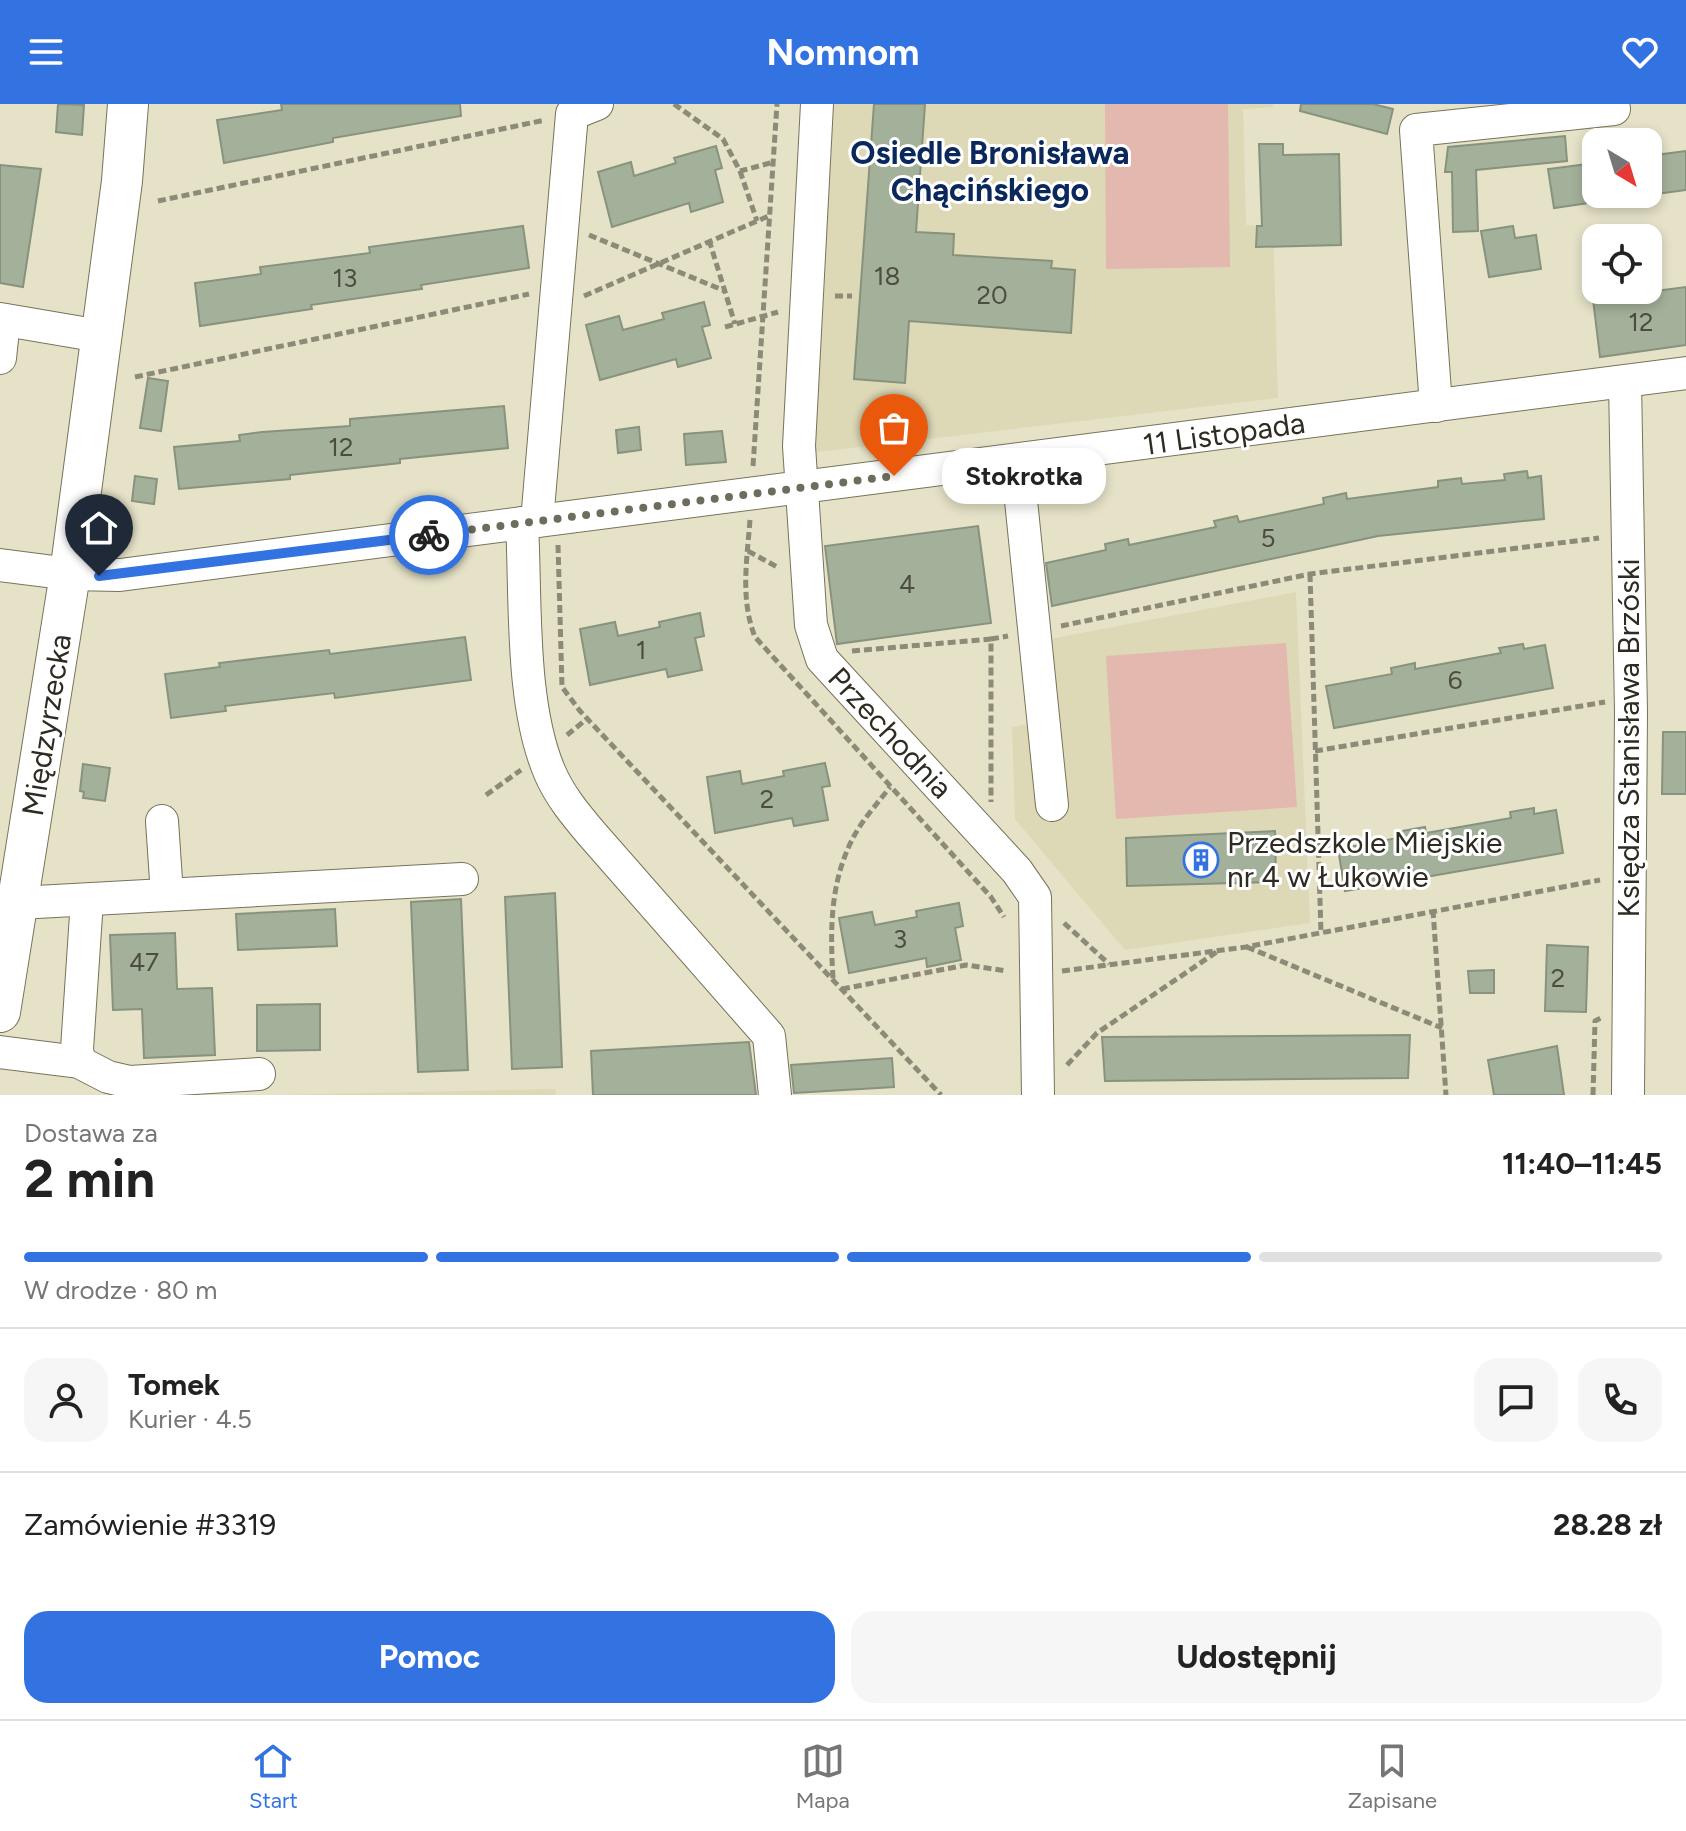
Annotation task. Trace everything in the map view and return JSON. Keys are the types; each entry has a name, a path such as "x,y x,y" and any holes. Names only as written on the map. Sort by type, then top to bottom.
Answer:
{"main road":[{"name":"Międzyrzecka","path":"0,1012 70,574 122,181 128,104"}],"street":[{"name":"Przechodnia","path":"817,104 799,446 811,625 822,659 991,843 1035,897"},
{"path":"584,109 563,224 539,521 530,686 538,736 549,772 564,800 769,1036 775,1095"},
{"path":"1436,406 1414,117 1614,109"},
{"path":"0,358 2,320 100,336"},
{"name":"11 Listopada","path":"0,565 70,574 120,575 1686,373"},
{"name":"Księdza Stanisława Brzóski","path":"1625,382 1631,712 1628,1095"},
{"path":"1017,461 1052,805"},
{"path":"162,821 167,895"},
{"path":"18,903 462,879"},
{"path":"1035,897 1023,973 1048,1085"},
{"path":"79,1062 77,1049 87,900"},
{"path":"0,1052 79,1062 108,1077 130,1082 259,1074"}],"path":[{"path":"674,104 723,139 740,171 757,221"},
{"path":"158,201 584,109"},
{"path":"740,171 774,162"},
{"path":"135,377 557,298 656,264 771,215"},
{"path":"563,224 725,291"},
{"path":"709,240 735,324"},
{"path":"725,327 806,306"},
{"path":"539,521 562,687 580,711 941,1095"},
{"path":"1033,632 1310,574 1612,536"},
{"path":"1310,574 1321,933"},
{"path":"820,653 991,639 991,843"},
{"path":"1315,751 1614,700"},
{"path":"833,980 830,930 837,875 853,836 890,787"},
{"path":"842,989 966,965 1023,973 1246,947 1611,878"},
{"path":"1035,897 1110,965"},
{"path":"1433,910 1446,1095"},
{"path":"1246,947 1442,1028"},
{"path":"1048,1085 1097,1033 1218,950"}],"shaded area":[{"path":"834,104 1273,104 1274,107 1243,109 1246,225 1273,226 1278,398 816,452 810,443"},
{"path":"1105,104 1228,104 1230,267 1106,269"},
{"path":"1296,592 1310,923 1125,950 1015,819 1012,727 1054,720 1045,640"},
{"path":"1286,643 1297,807 1116,819 1106,656"},
{"path":"555,1089 556,1095 275,1095"}],"building":[{"path":"58,104 84,105 82,135 56,132"},
{"path":"281,104 460,104 461,116 333,138 333,142 224,163 217,120 282,110"},
{"path":"874,104 925,104 916,232 954,234 953,255 1052,261 1051,268 1075,270 1071,333 909,321 905,383 854,379"},
{"path":"1301,104 1373,104 1393,109 1387,134 1300,111"},
{"path":"1565,136 1567,161 1476,170 1478,231 1453,232 1452,172 1445,172 1448,147"},
{"path":"1259,144 1283,144 1283,155 1339,154 1341,245 1256,247 1257,226 1262,226"},
{"path":"716,146 722,168 715,170 723,202 691,212 689,203 612,227 598,172 631,162 634,176 676,163 674,158"},
{"path":"1686,151 1686,190 1662,193 1662,154"},
{"path":"0,165 41,169 23,287 0,283"},
{"path":"1582,165 1582,204 1554,208 1548,169"},
{"path":"523,226 529,268 421,285 422,289 311,305 312,309 200,326 195,283 261,274 260,267 370,253 369,247"},
{"path":"1513,226 1515,238 1536,235 1541,269 1489,277 1481,231"},
{"path":"1686,287 1686,345 1600,357 1594,304 1662,304 1662,290"},
{"path":"704,302 710,325 702,327 711,358 678,367 676,359 600,380 586,325 619,316 623,330 664,319 662,313"},
{"path":"148,378 168,381 161,431 140,428"},
{"path":"504,406 508,448 400,459 400,463 290,475 290,479 179,489 174,447 240,441 239,435 262,432 350,426 350,419"},
{"path":"639,427 641,450 618,453 616,430"},
{"path":"722,431 726,462 686,465 684,434"},
{"path":"1527,471 1528,478 1541,476 1544,519 1378,536 1052,606 1046,563 1106,550 1105,544 1128,539 1129,545 1216,527 1214,521 1237,516 1239,522 1324,504 1323,498 1346,493 1347,499 1438,487 1438,481 1461,478 1462,484 1505,480 1504,474"},
{"path":"135,476 157,479 154,504 132,501"},
{"path":"978,526 991,623 837,644 825,546"},
{"path":"700,613 704,636 695,638 702,670 668,677 666,669 590,685 580,629 615,622 618,636 660,627 659,622"},
{"path":"465,637 471,680 335,698 334,693 225,706 226,711 171,718 165,674 220,667 219,663 329,650 330,654"},
{"path":"1523,644 1524,649 1545,645 1553,688 1334,728 1326,686 1392,674 1391,668 1415,663 1415,669 1501,653 1499,648"},
{"path":"1663,732 1686,732 1686,794 1662,794"},
{"path":"825,763 830,786 822,787 828,820 794,826 792,818 715,833 707,777 740,771 742,784 784,776 783,771"},
{"path":"83,764 110,768 105,801 83,798 84,792 80,791"},
{"path":"1534,808 1534,814 1556,810 1563,853 1345,891 1338,849 1403,837 1402,831 1425,827 1426,833 1511,818 1510,812"},
{"name":"Przedszkole Miejskie nr 4 w Łukowie","path":"1275,831 1276,882 1127,886 1126,838"},
{"path":"555,893 562,1067 512,1069 505,897"},
{"path":"461,899 468,1070 418,1072 411,902"},
{"path":"959,903 963,926 955,928 961,960 927,967 926,958 849,973 839,918 872,912 875,925 917,917 916,911"},
{"path":"335,909 337,946 238,950 236,914"},
{"path":"175,933 177,989 212,988 215,1055 144,1058 142,1009 113,1010 110,935"},
{"path":"1547,945 1588,947 1586,1012 1545,1011"},
{"path":"1494,970 1494,993 1470,993 1468,971"},
{"path":"320,1004 320,1050 257,1051 257,1005"},
{"path":"1410,1035 1408,1078 1105,1081 1102,1037"},
{"path":"749,1042 756,1095 593,1095 591,1051"},
{"path":"1557,1046 1564,1095 1494,1095 1488,1060"},
{"path":"892,1058 894,1087 794,1093 791,1065"}],"way so far":[{"path":"429,535 894,476"}],"place":[{"name":"Stokrotka","path":"894,476"},
{"name":"Przedszkole Miejskie nr 4 w Łukowie","path":"1201,860"}],"district":[{"name":"Osiedle Bronisława Chącińskiego","path":"990,172"}],"route":[{"path":"99,576 429,535"}]}
